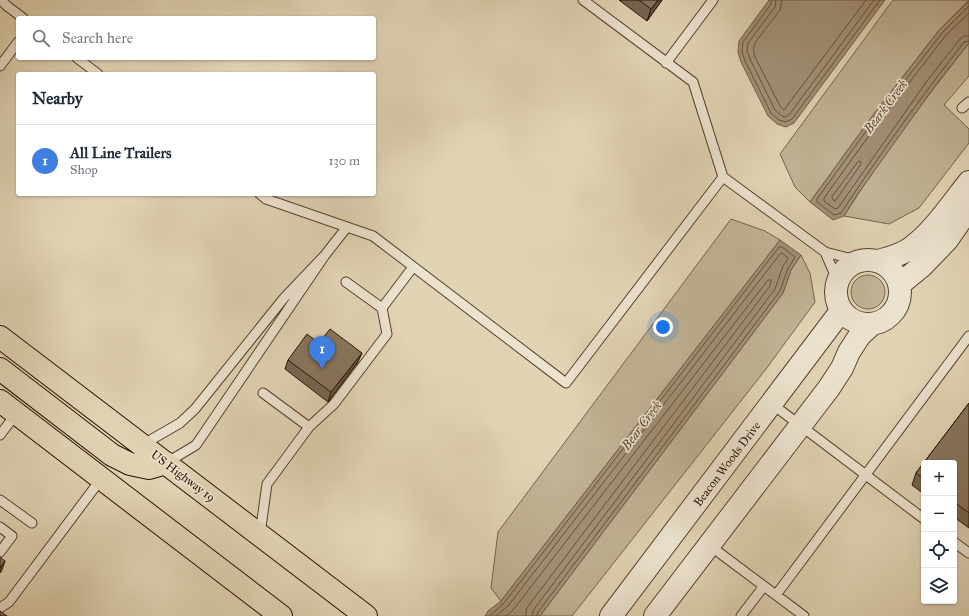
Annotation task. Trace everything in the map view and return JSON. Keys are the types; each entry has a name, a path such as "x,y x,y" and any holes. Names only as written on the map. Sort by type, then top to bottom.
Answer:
{"highway":[{"name":"US Highway 19","path":"0,336 366,616"},
{"path":"0,369 112,455 130,464 149,468 166,463"},
{"path":"8,408 281,616"}],"street":[{"path":"900,284 922,266 947,240 959,219 969,182"},
{"path":"869,261 889,267 896,275 900,284 901,294 899,304 894,313 886,320 871,325 857,323 848,318 841,311 837,302 836,297 838,282 846,268 869,261 894,257 911,248 922,239 959,219"},
{"name":"Beacon Woods Drive","path":"611,616 841,311"},
{"path":"655,616 842,368 849,352 860,335 871,325"}],"lane":[{"path":"1,0 6,6 20,16"},
{"path":"583,0 693,82 723,177 825,252 869,261"},
{"path":"666,63 713,0"},
{"path":"0,66 16,45"},
{"path":"80,60 95,72"},
{"path":"262,196 266,199 373,236 566,383 723,177"},
{"path":"166,463 196,446 325,255 347,227"},
{"path":"825,252 838,282"},
{"path":"142,445 180,423 195,409 284,298 325,255"},
{"path":"382,308 413,267"},
{"path":"260,535 267,484 309,427 334,404 386,334 382,308 346,282"},
{"path":"776,594 969,336"},
{"path":"263,393 309,427"},
{"path":"772,404 921,517"},
{"path":"0,435 8,408"},
{"path":"0,608 9,602 101,478"},
{"path":"0,500 32,523"},
{"path":"0,527 12,536 0,552"},
{"path":"709,544 804,616"},
{"path":"957,544 969,553"},
{"path":"745,615 764,586"}],"shaded area":[{"path":"893,0 969,0 940,29 874,114 810,202 795,187 780,154"},
{"path":"969,43 969,76 944,105 969,129 969,143 919,208 889,224 844,216 904,128"},
{"path":"731,219 765,231 780,240 501,601 491,588 498,532"},
{"path":"801,255 810,273 815,302 766,369 572,616 540,616 783,293 791,270"},
{"path":"865,275 871,275 875,276 882,282 885,292 884,299 878,306 871,309 865,309 861,308 854,302 851,295 851,289 852,285 858,278"}],"water":[{"path":"769,0 885,0 794,123 786,127 777,124 768,116 741,62 738,52 739,41"},
{"name":"Beark Creek","path":"969,1 969,43 935,86 857,195 844,216 833,220 810,202 874,114 940,29"},
{"name":"Bear Creek","path":"780,240 801,255 791,270 783,293 540,616 485,616 488,611 501,601"}],"building":[{"path":"639,0 658,0 651,9"},
{"path":"330,329 362,353 331,392 288,360 307,334 319,343"},
{"path":"969,403 969,513 957,504 957,460 926,460"},
{"path":"921,466 921,477 916,473"},
{"path":"0,557 5,561 0,568"},
{"path":"0,611 7,616 0,616"}],"place":[{"name":"All Line Trailers","path":"322,369"}]}
